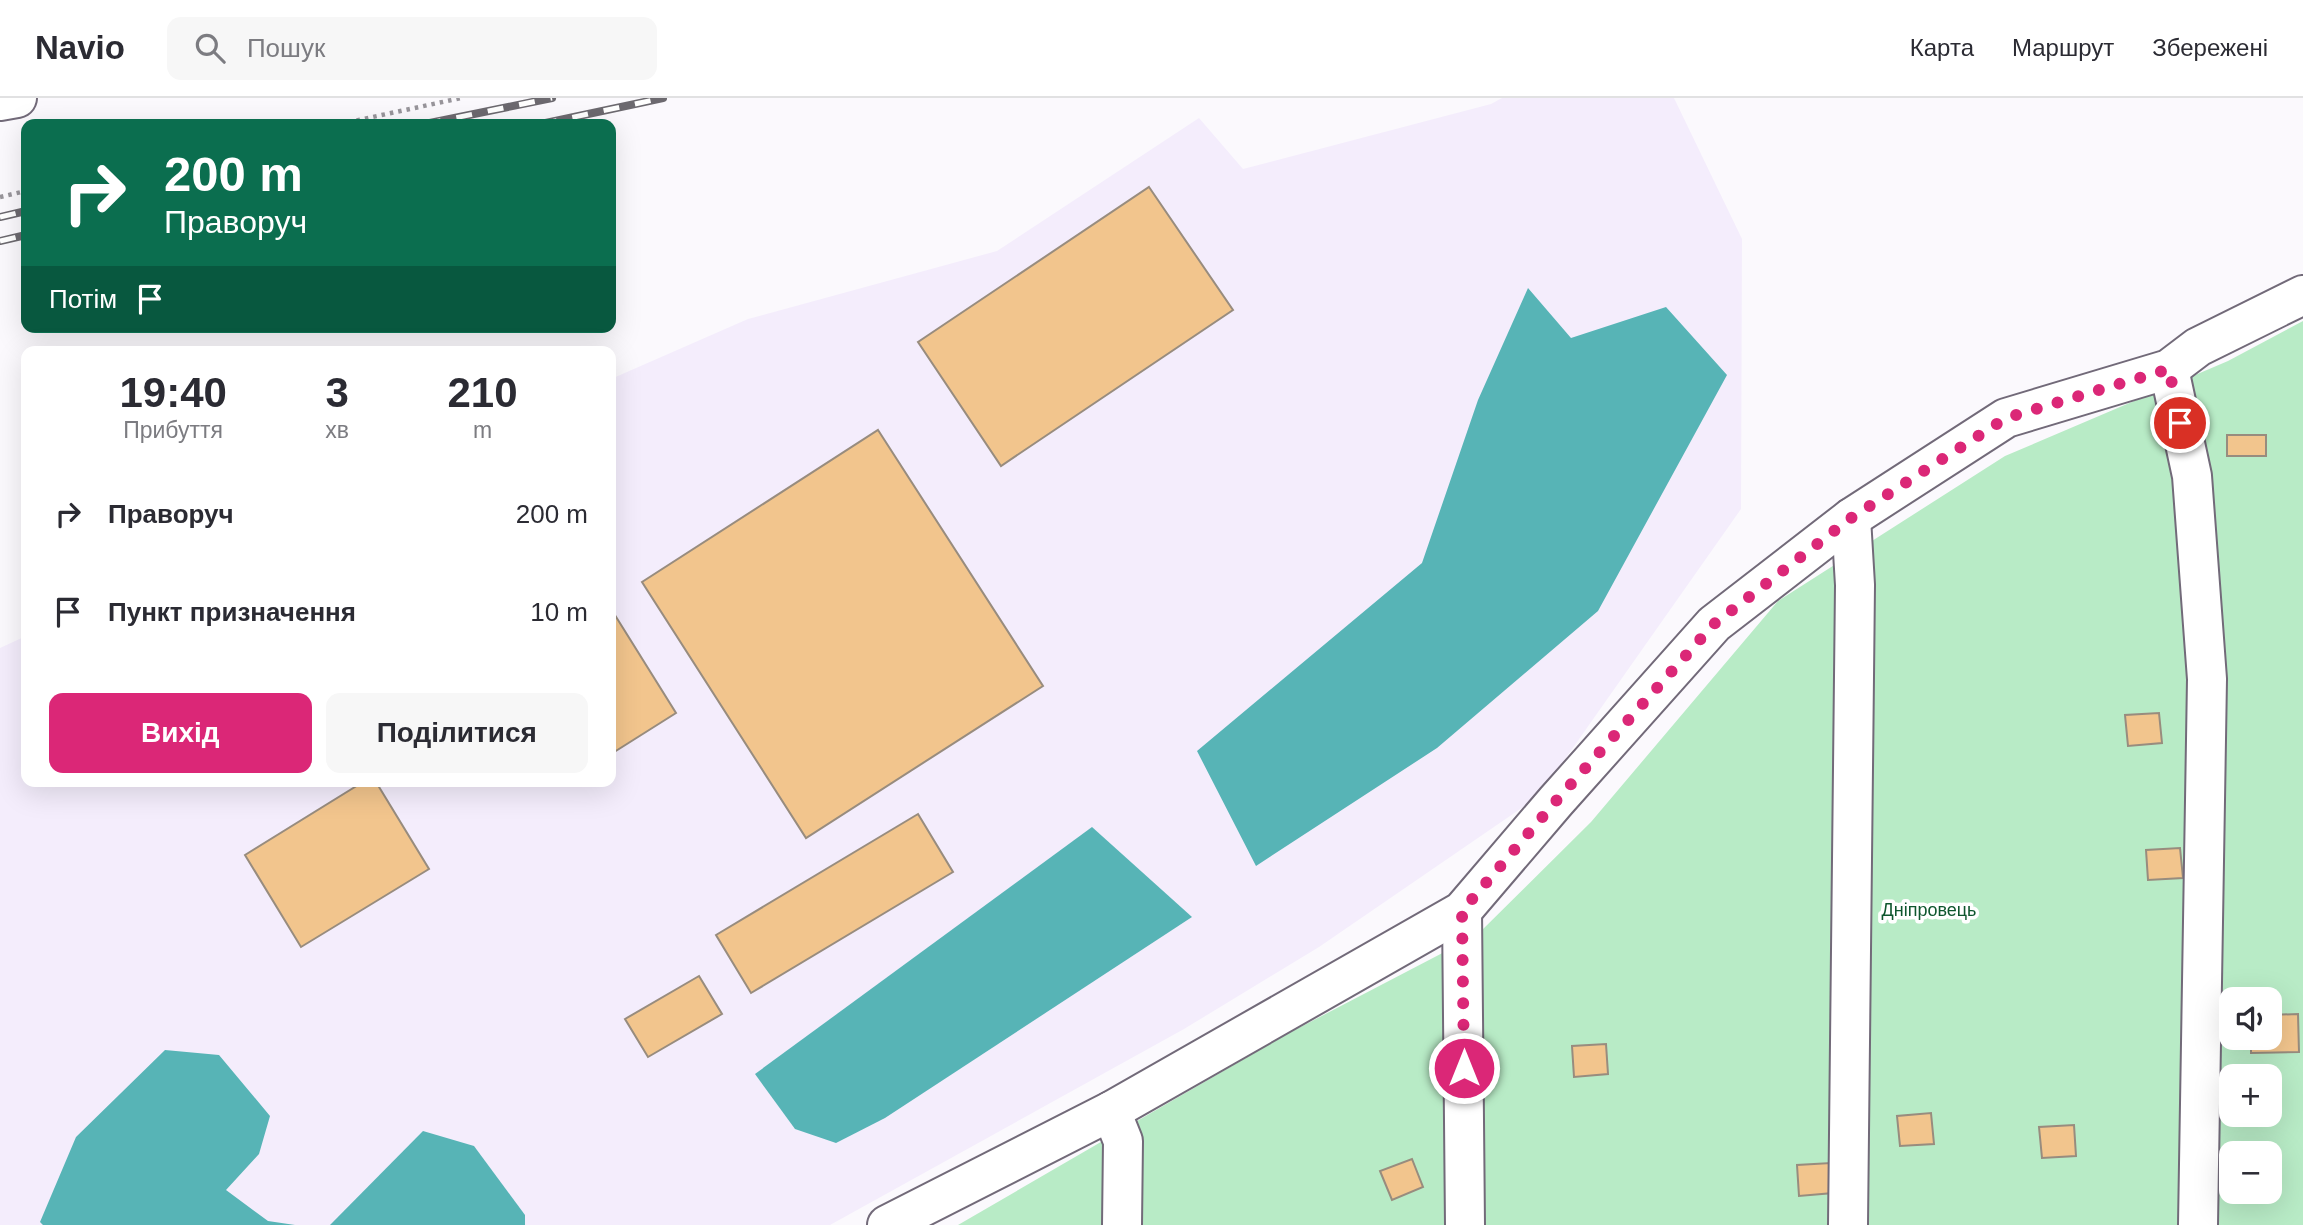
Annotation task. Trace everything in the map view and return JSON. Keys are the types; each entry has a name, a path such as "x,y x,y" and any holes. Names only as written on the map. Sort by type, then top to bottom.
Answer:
{"street":[{"path":"0,100 17,98"},
{"path":"887,1225 1111,1111 1462,911 1714,624 1851,518 2006,418 2169,369 2198,347 2303,295"},
{"path":"2169,369 2192,476 2207,679 2198,1225"},
{"path":"1848,1225 1855,584 1851,518"},
{"path":"1462,911 1465,1225"},
{"path":"1111,1111 1123,1141 1122,1225"}],"path":[{"path":"363,119 461,98"},
{"path":"0,197 21,192"}],"shaded area":[{"path":"1502,98 1674,98 1742,239 1741,509 1539,796 1319,947 1184,1029 830,1225 0,1225 0,648 21,638 21,787 616,787 616,377 748,319 997,251 1199,118 1243,169 1491,104"}],"green space":[{"name":"Дніпровець","path":"2303,321 2303,1225 958,1225 1289,1033 1477,935 1591,822 1778,601 2005,456 2228,361"}],"water":[{"path":"1528,288 1571,338 1666,307 1727,375 1598,611 1437,748 1256,866 1197,751 1422,563 1478,400"},
{"path":"1092,827 1192,917 885,1118 836,1143 795,1129 755,1074"},
{"path":"165,1050 219,1055 270,1116 259,1154 226,1190 268,1221 295,1225 43,1225 40,1222 76,1137"},
{"path":"423,1131 474,1146 525,1215 525,1225 330,1225"}],"building":[{"path":"1149,187 1233,310 1001,466 918,342"},
{"path":"878,430 1043,686 806,838 642,582"},
{"path":"2227,435 2266,435 2266,456 2227,456"},
{"path":"616,617 676,713 616,751"},
{"path":"2159,713 2162,743 2128,746 2125,715"},
{"path":"355,787 379,787 429,869 301,947 245,855"},
{"path":"918,814 953,872 751,993 716,935"},
{"path":"2180,848 2183,878 2148,880 2146,850"},
{"path":"699,976 722,1014 648,1057 625,1019"},
{"path":"2298,1014 2299,1052 2251,1053 2251,1050 2282,1050 2282,1015"},
{"path":"1606,1044 1608,1074 1574,1077 1572,1046"},
{"path":"1931,1113 1934,1144 1900,1146 1897,1116"},
{"path":"2074,1125 2076,1156 2042,1158 2039,1127"},
{"path":"1412,1159 1423,1187 1392,1200 1380,1171"},
{"path":"1831,1163 1833,1193 1799,1196 1797,1165"}],"railway":[{"path":"449,119 552,98"},
{"path":"564,119 663,98"},
{"path":"0,217 21,212"},
{"path":"0,241 21,236"}],"route":[{"path":"1464,1068 1462,911 1714,624 1851,518 2006,418 2169,369 2180,423"}]}
